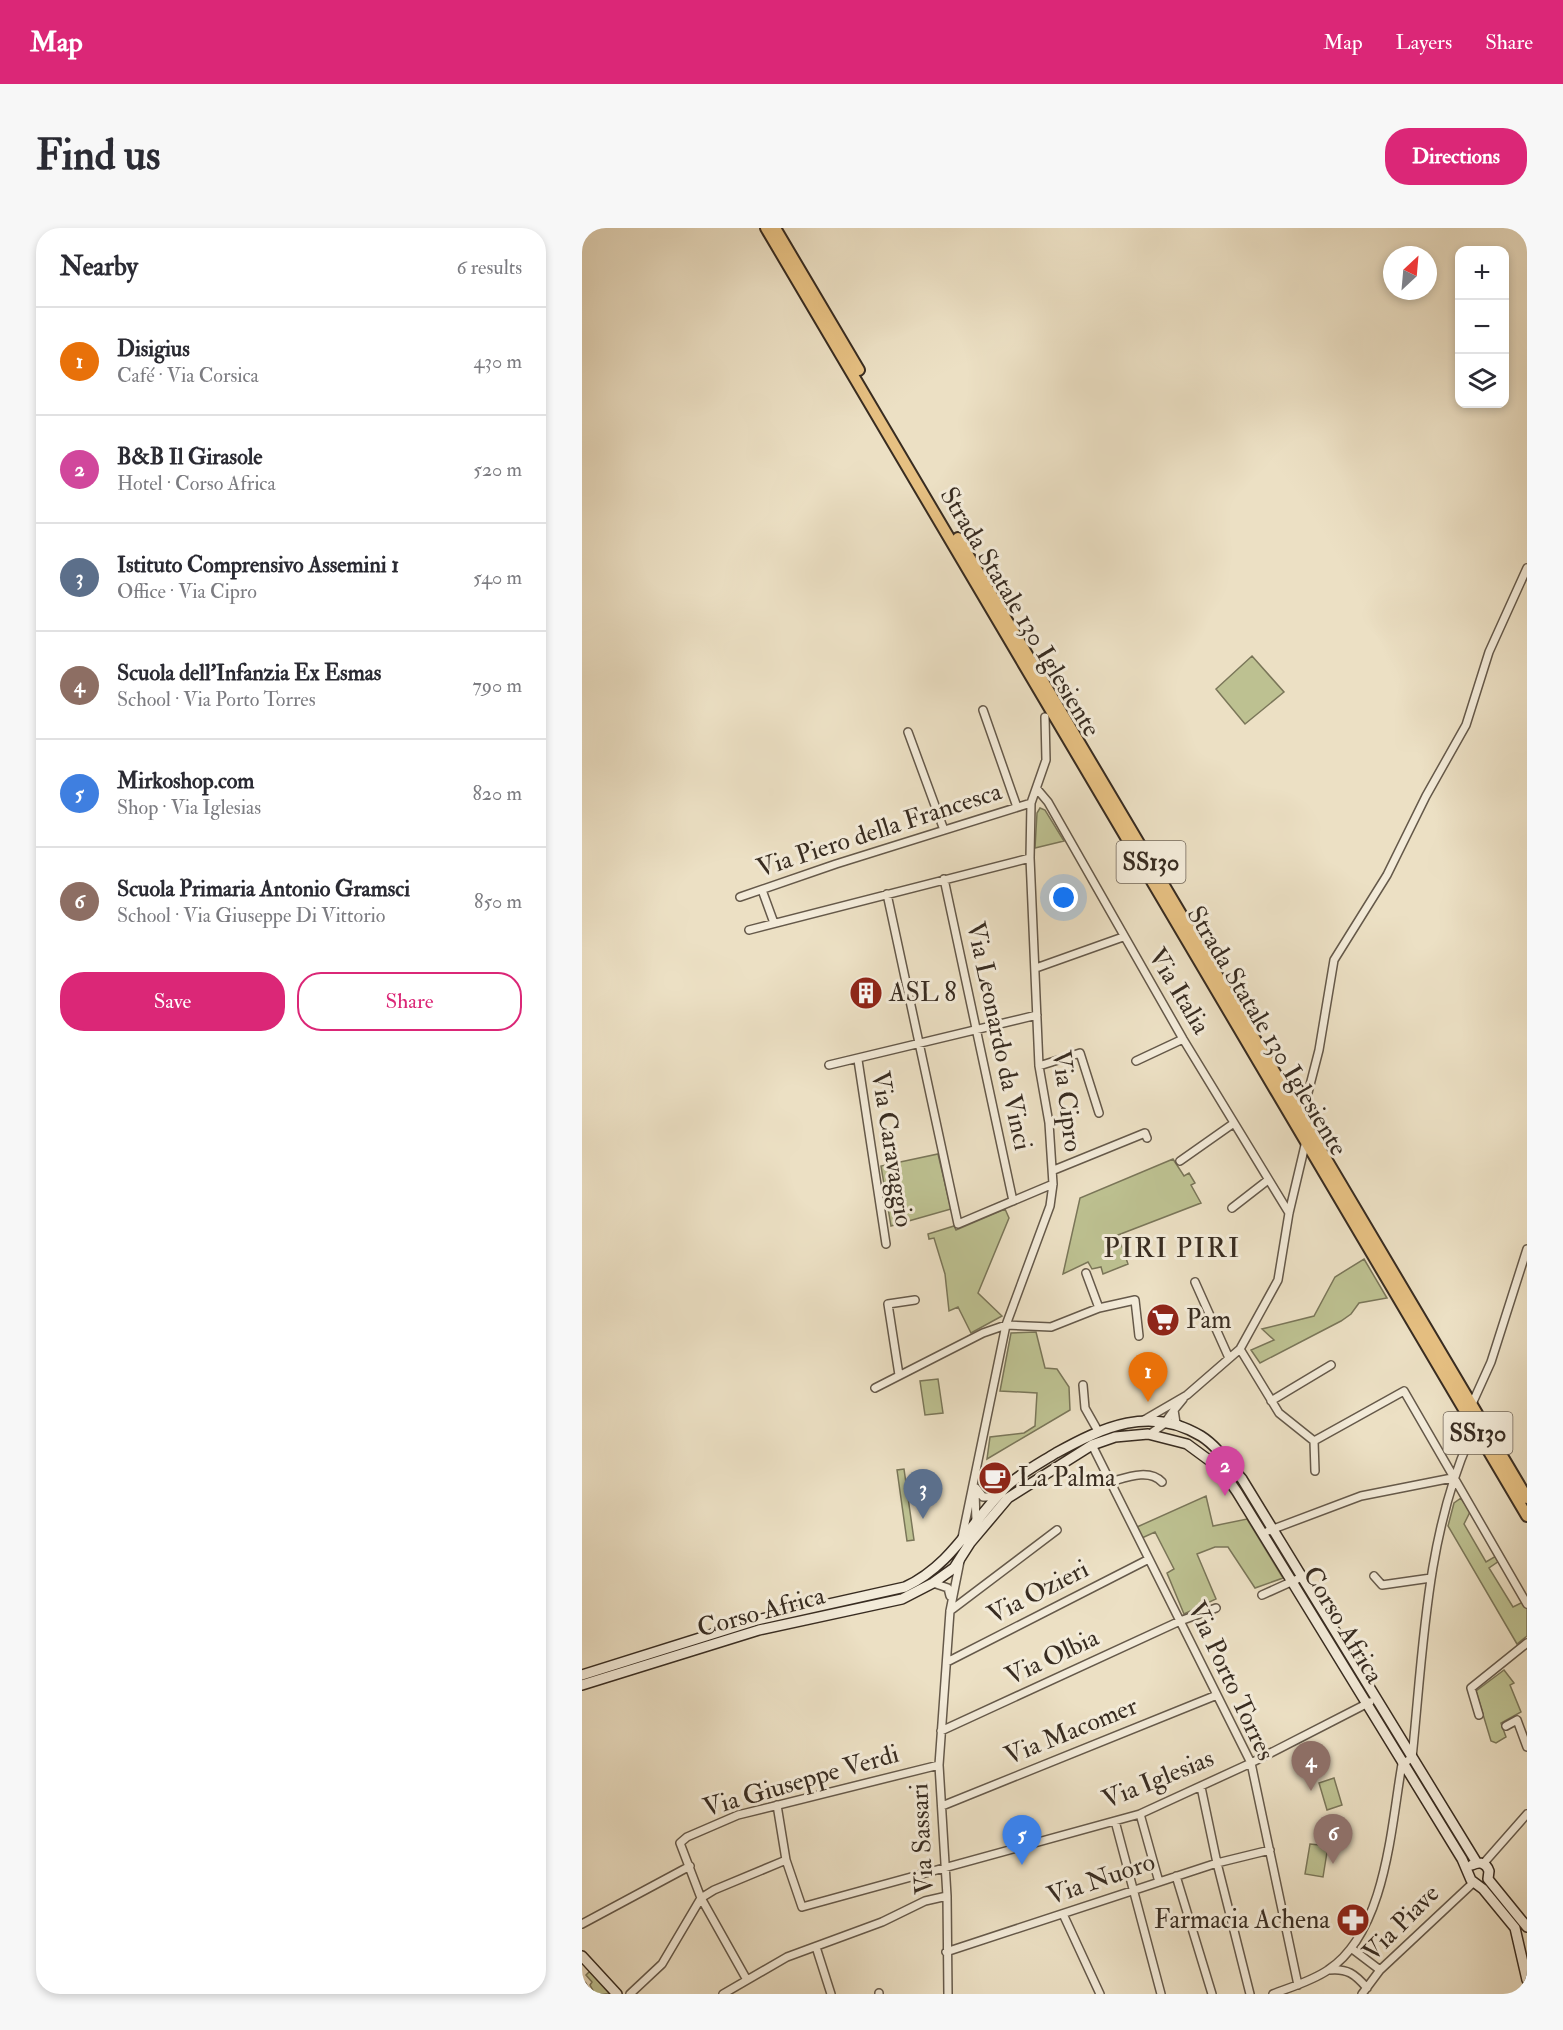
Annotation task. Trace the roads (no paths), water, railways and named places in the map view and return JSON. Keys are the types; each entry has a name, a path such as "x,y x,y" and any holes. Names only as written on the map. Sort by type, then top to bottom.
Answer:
{"main road":[{"name":"Strada Statale 130 Iglesiente","path":"766,228 1527,1516"},
{"name":"Strada Statale 130 Iglesiente","path":"775,228 1527,1498"}],"street":[{"path":"1302,1116 1319,1050 1334,960 1387,874 1426,796 1466,725 1489,652 1527,568"},
{"path":"983,710 1017,807"},
{"name":"Via Cipro","path":"963,1542 1006,1325 1050,1206 1053,1184 1054,1170 1039,1066 1030,858 1031,803 1046,760 1045,717"},
{"path":"908,732 944,830"},
{"name":"Via Italia","path":"1037,789 1048,802 1123,937 1288,1213"},
{"name":"Via Piero della Francesca","path":"740,897 1031,803"},
{"path":"749,930 1030,858"},
{"name":"Via Leonardo da Vinci","path":"944,879 1013,1201"},
{"path":"762,890 774,923"},
{"path":"887,894 958,1224 1053,1184"},
{"path":"1036,968 1123,937"},
{"path":"829,1065 921,1045 1036,1015"},
{"path":"1136,1061 1183,1039"},
{"path":"1039,1066 1080,1053 1099,1113"},
{"name":"Via Caravaggio","path":"858,1060 886,1244"},
{"path":"1180,1161 1234,1124"},
{"path":"1054,1170 1144,1133 1147,1138"},
{"path":"1144,1420 1186,1395 1240,1349 1278,1280 1288,1213 1306,1141"},
{"path":"1232,1208 1268,1180"},
{"path":"1472,1404 1491,1362 1527,1249"},
{"path":"1086,1272 1099,1308"},
{"path":"1195,1281 1229,1358"},
{"path":"899,1376 888,1304 915,1300"},
{"path":"875,1388 983,1333 1006,1325 1051,1327 1099,1308 1135,1300 1139,1336"},
{"path":"1240,1349 1278,1413 1314,1441"},
{"path":"1271,1401 1331,1365"},
{"path":"1083,1385 1085,1407 1098,1431"},
{"path":"1314,1441 1404,1391 1452,1478 1527,1604"},
{"path":"1150,1434 1164,1424 1186,1395"},
{"path":"1174,1410 1176,1423 1182,1427"},
{"name":"Corso Africa","path":"582,1685 759,1630 902,1599 933,1583 950,1570 961,1558 963,1542 977,1518 1009,1485 1046,1459 1098,1431 1144,1420 1182,1427 1203,1437 1218,1451 1242,1479 1273,1528 1371,1702 1402,1764 1472,1880 1515,1928 1527,1980"},
{"name":"Corso Africa","path":"582,1675 758,1620 904,1587 936,1568 1008,1498 1092,1445 1115,1437 1150,1434 1187,1444 1221,1469 1371,1702 1484,1864"},
{"path":"1329,1970 1351,1948 1375,1907 1402,1764 1412,1758 1431,1578 1452,1478 1469,1440"},
{"path":"1314,1441 1315,1471"},
{"name":"Via Porto Torres","path":"1092,1445 1251,1763 1298,1985"},
{"path":"1110,1482 1149,1474 1162,1482"},
{"path":"1263,1533 1361,1496 1452,1478"},
{"path":"974,1482 983,1497 990,1497 1009,1485"},
{"name":"Via Cipro","path":"974,1482 977,1518"},
{"path":"950,1611 1058,1530"},
{"name":"Via Sassari","path":"948,1994 945,1869 939,1765 950,1611 950,1570 963,1542"},
{"name":"Via Sassari","path":"950,1611 961,1558"},
{"name":"Via Ozieri","path":"947,1662 1149,1559"},
{"path":"936,1568 950,1570"},
{"path":"1374,1576 1382,1585 1431,1578"},
{"path":"1262,1595 1302,1577"},
{"path":"933,1583 948,1588 950,1596"},
{"name":"Via Olbia","path":"941,1731 1180,1621 1216,1608"},
{"path":"1479,1715 1471,1688 1527,1643"},
{"name":"Via Macomer","path":"942,1806 1216,1695"},
{"name":"Via Iglesias","path":"786,1860 802,1906 945,1869 1140,1814 1251,1763 1371,1702"},
{"path":"1506,1726 1517,1720 1527,1747"},
{"name":"Via Giuseppe Verdi","path":"690,1866 680,1843 687,1837 738,1815 939,1765"},
{"path":"1201,1787 1217,1863 1250,1994"},
{"path":"630,1994 662,1965 701,1898 714,1890 786,1860 777,1805"},
{"path":"1140,1814 1159,1882"},
{"path":"1472,1880 1527,1814"},
{"path":"1115,1821 1161,1994"},
{"name":"Via Nuoro","path":"946,1952 1217,1863 1270,1850"},
{"path":"1484,1864 1488,1879 1527,1927"},
{"path":"582,1924 690,1866 701,1898 747,1980"},
{"path":"1176,1876 1212,1994"},
{"path":"1472,1880 1488,1879"},
{"name":"Via Piave","path":"1364,1991 1380,1970 1472,1880"},
{"path":"723,1994 787,1957 882,1922 925,1901 946,1896"},
{"path":"1063,1914 1100,1994"},
{"path":"816,1947 831,1994"},
{"path":"1351,1948 1380,1970"},
{"path":"582,1956 617,1994"},
{"path":"1273,1994 1329,1970 1341,1968 1354,1974 1364,1991"},
{"path":"582,1985 587,1994"}],"place":[{"name":"ASL 8","path":"866,993"},
{"name":"Pam","path":"1163,1320"},
{"name":"Disigius","path":"1148,1402"},
{"name":"La Palma","path":"995,1478"},
{"name":"B&B Il Girasole","path":"1225,1496"},
{"name":"Istituto Comprensivo Assemini 1","path":"923,1519"},
{"name":"Scuola dell'Infanzia Ex Esmas","path":"1311,1791"},
{"name":"Scuola Primaria Antonio Gramsci","path":"1333,1864"},
{"name":"Mirkoshop.com","path":"1022,1865"},
{"name":"Farmacia Achena","path":"1353,1920"}],"district":[{"name":"PIRI PIRI","path":"1172,1248"}]}
